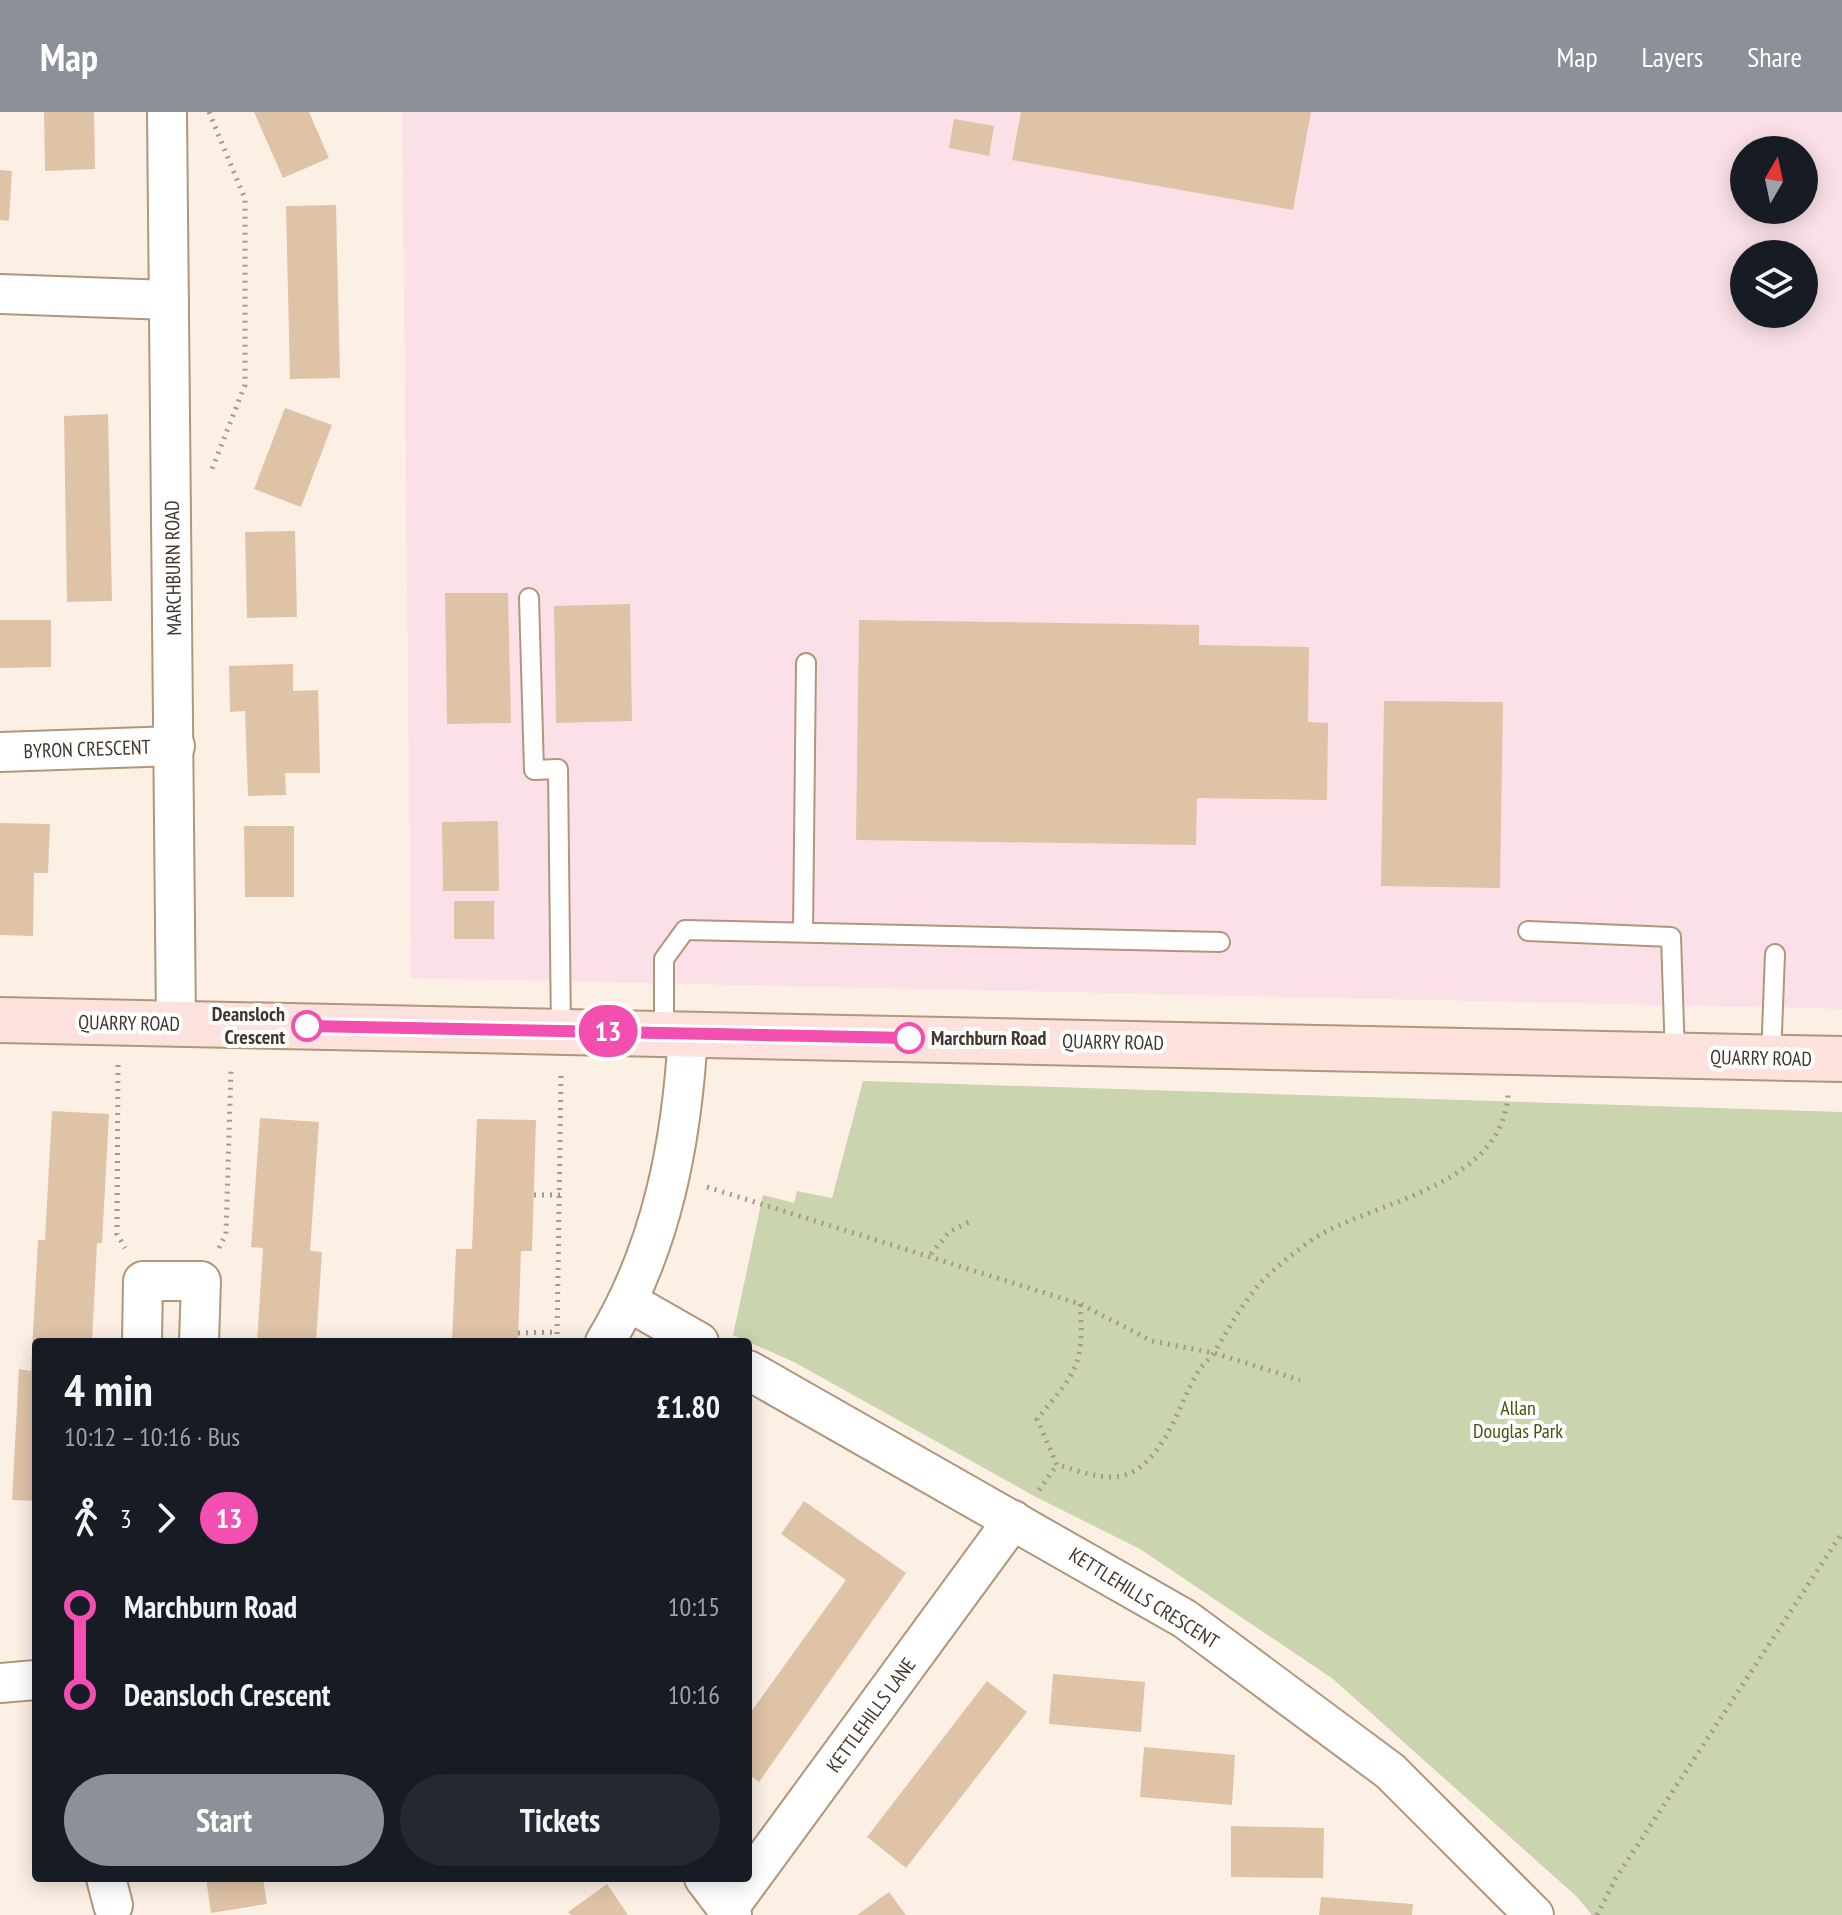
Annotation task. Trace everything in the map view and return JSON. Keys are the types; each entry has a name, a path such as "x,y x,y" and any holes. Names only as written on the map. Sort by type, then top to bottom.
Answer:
{"street":[{"name":"MARCHBURN ROAD","path":"167,112 176,1025"},
{"path":"0,294 169,300"},
{"name":"BYRON CRESCENT","path":"0,752 175,746"},
{"name":"QUARRY ROAD","path":"0,1020 1842,1059"},
{"path":"607,1338 629,1302 671,1176 684,1108 676,1033"},
{"path":"142,1338 143,1281 201,1281 199,1338"},
{"path":"629,1302 692,1338"},
{"name":"KETTLEHILLS CRESCENT","path":"752,1372 1185,1619 1390,1771 1534,1915"},
{"name":"KETTLEHILLS LANE","path":"752,1882 1013,1520"},
{"path":"0,1683 32,1680"},
{"path":"707,1882 730,1912"},
{"name":"KETTLEHILLS LANE","path":"730,1912 752,1882"}],"lane":[{"path":"529,598 534,770 558,769 561,1031"},
{"path":"803,932 806,663"},
{"path":"676,1033 664,959 685,930 1220,942"},
{"path":"1528,931 1671,937 1675,1056"},
{"path":"1771,1058 1775,954"}],"path":[{"path":"172,500 200,500 245,385 245,199 209,112"},
{"path":"119,1023 117,1234 143,1281"},
{"path":"201,1281 226,1234 232,1024"},
{"path":"557,1338 562,1195 561,1031"},
{"path":"1080,1304 1080,1359 1069,1380 1037,1419 1057,1465 1106,1478 1133,1472 1161,1445 1198,1371 1214,1353 1255,1286 1297,1251 1326,1232 1453,1177 1485,1145 1504,1118 1509,1050"},
{"path":"671,1176 931,1254 1080,1304 1152,1341 1214,1353 1300,1380"},
{"path":"534,1195 562,1195"},
{"path":"931,1254 949,1232 973,1220"},
{"path":"518,1333 557,1332"},
{"path":"1597,1915 1616,1878 1842,1533"}],"shaded area":[{"path":"402,112 1842,112 1842,1009 411,978"}],"green space":[{"name":"Allan Douglas Park","path":"863,1081 1842,1112 1842,1915 1592,1915 1576,1896 1333,1679 1140,1549 1034,1496 794,1362 752,1343 752,1338 733,1335 763,1195 794,1203 797,1191 832,1198"}],"building":[{"path":"44,112 94,112 95,169 45,171"},
{"path":"254,112 309,112 329,158 283,178"},
{"path":"1021,112 1311,112 1293,210 1012,160"},
{"path":"954,119 994,126 989,156 949,148"},
{"path":"0,170 12,171 9,221 0,220"},
{"path":"336,205 340,378 290,379 286,206"},
{"path":"285,408 332,425 301,507 254,489"},
{"path":"108,414 112,601 67,602 64,416"},
{"path":"295,531 297,617 247,618 245,532"},
{"path":"445,593 508,593 511,723 447,724"},
{"path":"630,604 632,721 556,723 554,606"},
{"path":"0,620 51,620 51,667 0,668"},
{"path":"859,620 1199,625 1199,645 1309,647 1308,722 1328,723 1327,800 1197,798 1196,845 856,840"},
{"path":"293,664 293,691 318,690 320,773 285,773 286,795 248,796 245,711 230,712 229,666"},
{"path":"1384,701 1503,702 1500,888 1381,886"},
{"path":"498,821 499,891 443,891 442,822"},
{"path":"0,823 50,824 48,873 34,873 33,936 0,935"},
{"path":"244,826 294,826 294,897 245,897"},
{"path":"454,901 494,901 494,939 454,939"},
{"path":"52,1111 109,1114 102,1243 97,1243 92,1338 33,1338 38,1240 45,1240"},
{"path":"260,1118 319,1122 310,1251 322,1252 316,1338 257,1338 263,1248 251,1247"},
{"path":"477,1119 536,1120 532,1251 521,1251 518,1338 452,1338 456,1249 472,1249"},
{"path":"32,1352 32,1501 12,1500 19,1369 31,1371"},
{"path":"804,1501 906,1573 759,1782 752,1777 752,1710 846,1580 781,1534"},
{"path":"1053,1674 1145,1682 1141,1732 1049,1724"},
{"path":"987,1681 1027,1712 906,1868 867,1837"},
{"path":"1144,1747 1235,1755 1232,1805 1140,1797"},
{"path":"1231,1826 1324,1828 1323,1878 1231,1877"},
{"path":"207,1882 264,1882 267,1904 211,1913"},
{"path":"607,1884 628,1915 571,1915 568,1912"},
{"path":"889,1892 906,1915 857,1915"},
{"path":"1321,1897 1413,1904 1412,1915 1319,1915"}],"bus line":[{"name":"13","path":"307,1026 909,1038"}],"place":[{"name":"Deansloch Crescent","path":"307,1026"},
{"name":"Marchburn Road","path":"909,1038"}]}
